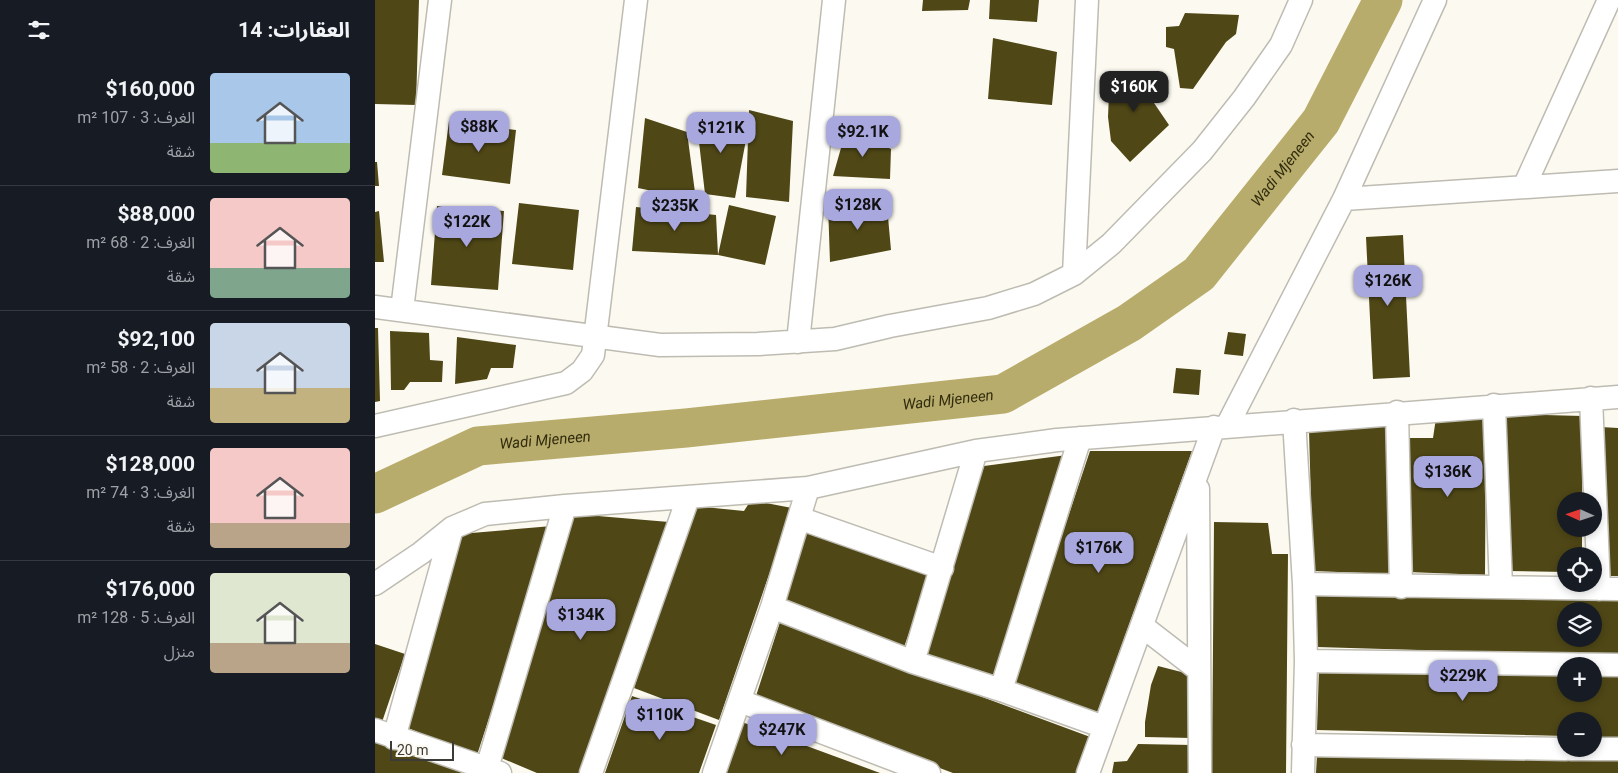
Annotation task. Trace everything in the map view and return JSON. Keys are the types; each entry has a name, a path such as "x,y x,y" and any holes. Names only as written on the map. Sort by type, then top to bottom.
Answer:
{"street":[{"path":"401,310 441,0"},
{"path":"375,426 566,382 582,371 593,355 636,0"},
{"path":"798,342 834,0"},
{"path":"1074,274 1087,0"},
{"path":"375,307 660,345 798,342 835,339 890,326 988,308 1034,294 1074,274 1111,244 1202,151 1244,98 1281,44 1301,0"},
{"path":"1088,773 1197,473 1344,199 1435,0"},
{"path":"1524,187 1609,0"},
{"path":"1344,199 1618,181"},
{"path":"375,584 421,553 452,528 485,514 565,506 808,488 976,451 1081,438 1397,412 1618,397"},
{"path":"1304,584 1609,589 1591,398"},
{"path":"1494,405 1501,587"},
{"path":"1397,412 1401,587"},
{"path":"1295,420 1304,584 1303,773"},
{"path":"1001,690 1081,438"},
{"path":"913,662 976,451"},
{"path":"1197,473 1200,773"},
{"path":"714,773 773,607 808,488"},
{"path":"591,773 688,498"},
{"path":"452,528 384,734 494,770 565,506"},
{"path":"799,518 942,568"},
{"path":"773,607 913,662 1001,690 1104,727"},
{"path":"1142,626 1199,670"},
{"path":"1305,661 1618,665"},
{"path":"740,702 929,773"},
{"path":"1303,745 1557,749"},
{"path":"1602,749 1618,749"}],"building":[{"path":"375,0 419,0 416,105 375,104"},
{"path":"923,0 970,0 968,10 922,11"},
{"path":"990,0 1039,0 1037,22 989,19"},
{"path":"1185,13 1239,15 1236,34 1226,42 1193,89 1180,88 1174,49 1166,47 1166,27 1179,26"},
{"path":"993,38 1057,52 1052,105 988,99"},
{"path":"1110,71 1157,77 1159,95 1154,103 1169,125 1130,162 1111,141 1108,117"},
{"path":"749,110 793,121 789,202 746,197"},
{"path":"696,116 749,124 735,198 705,194"},
{"path":"645,118 687,132 696,200 638,188"},
{"path":"449,121 516,130 510,184 442,175"},
{"path":"847,127 891,149 890,179 833,176"},
{"path":"375,162 377,162 379,186 375,186"},
{"path":"519,203 579,210 573,270 512,264"},
{"path":"828,204 887,206 891,250 830,262"},
{"path":"729,205 776,216 765,265 718,255"},
{"path":"437,206 504,211 498,290 431,285"},
{"path":"636,207 716,215 718,255 632,251"},
{"path":"379,211 384,262 375,262 375,212"},
{"path":"1403,235 1410,377 1373,379 1366,237"},
{"path":"375,328 378,328 380,401 375,402"},
{"path":"390,331 429,333 430,360 443,361 442,382 410,382 404,390 391,390"},
{"path":"1228,332 1246,334 1243,356 1224,354"},
{"path":"457,337 516,345 513,368 491,368 487,379 455,384"},
{"path":"1176,368 1201,370 1199,395 1173,393"},
{"path":"1504,414 1583,416 1582,492 1557,492 1557,538 1582,538 1582,547 1557,547 1557,572 1508,571"},
{"path":"1486,416 1485,575 1408,572 1407,438 1433,438 1436,418"},
{"path":"1388,425 1390,574 1313,571 1309,431"},
{"path":"1601,427 1618,428 1618,576 1606,576"},
{"path":"1090,451 1192,451 1096,716 1012,685"},
{"path":"1067,455 994,678 924,654 984,466"},
{"path":"751,500 792,508 719,720 634,688 694,506 744,511"},
{"path":"574,514 669,522 580,773 537,773 499,757"},
{"path":"1214,522 1268,523 1272,554 1288,554 1286,773 1212,773"},
{"path":"552,526 477,755 405,727 460,534"},
{"path":"804,527 931,574 904,647 783,599"},
{"path":"1315,594 1618,596 1618,656 1317,647"},
{"path":"780,622 1093,738 1078,773 953,773 755,699"},
{"path":"375,644 405,654 382,722 375,719"},
{"path":"1158,666 1193,675 1192,738 1145,737 1145,722 1151,685"},
{"path":"1319,668 1557,672 1557,702 1602,702 1602,673 1618,673 1618,738 1602,737 1602,712 1557,712 1557,736 1317,730"},
{"path":"632,696 716,725 699,773 605,773"},
{"path":"742,722 880,773 723,773"},
{"path":"375,736 468,773 375,773"},
{"path":"1138,744 1192,745 1191,773 1112,773 1114,762 1127,761"},
{"path":"1317,755 1618,758 1618,773 1316,773"}],"waterway":[{"name":"Wadi Mjeneen","path":"375,494 478,446 686,428 1003,394 1129,323 1199,274 1321,121 1383,0"}]}
